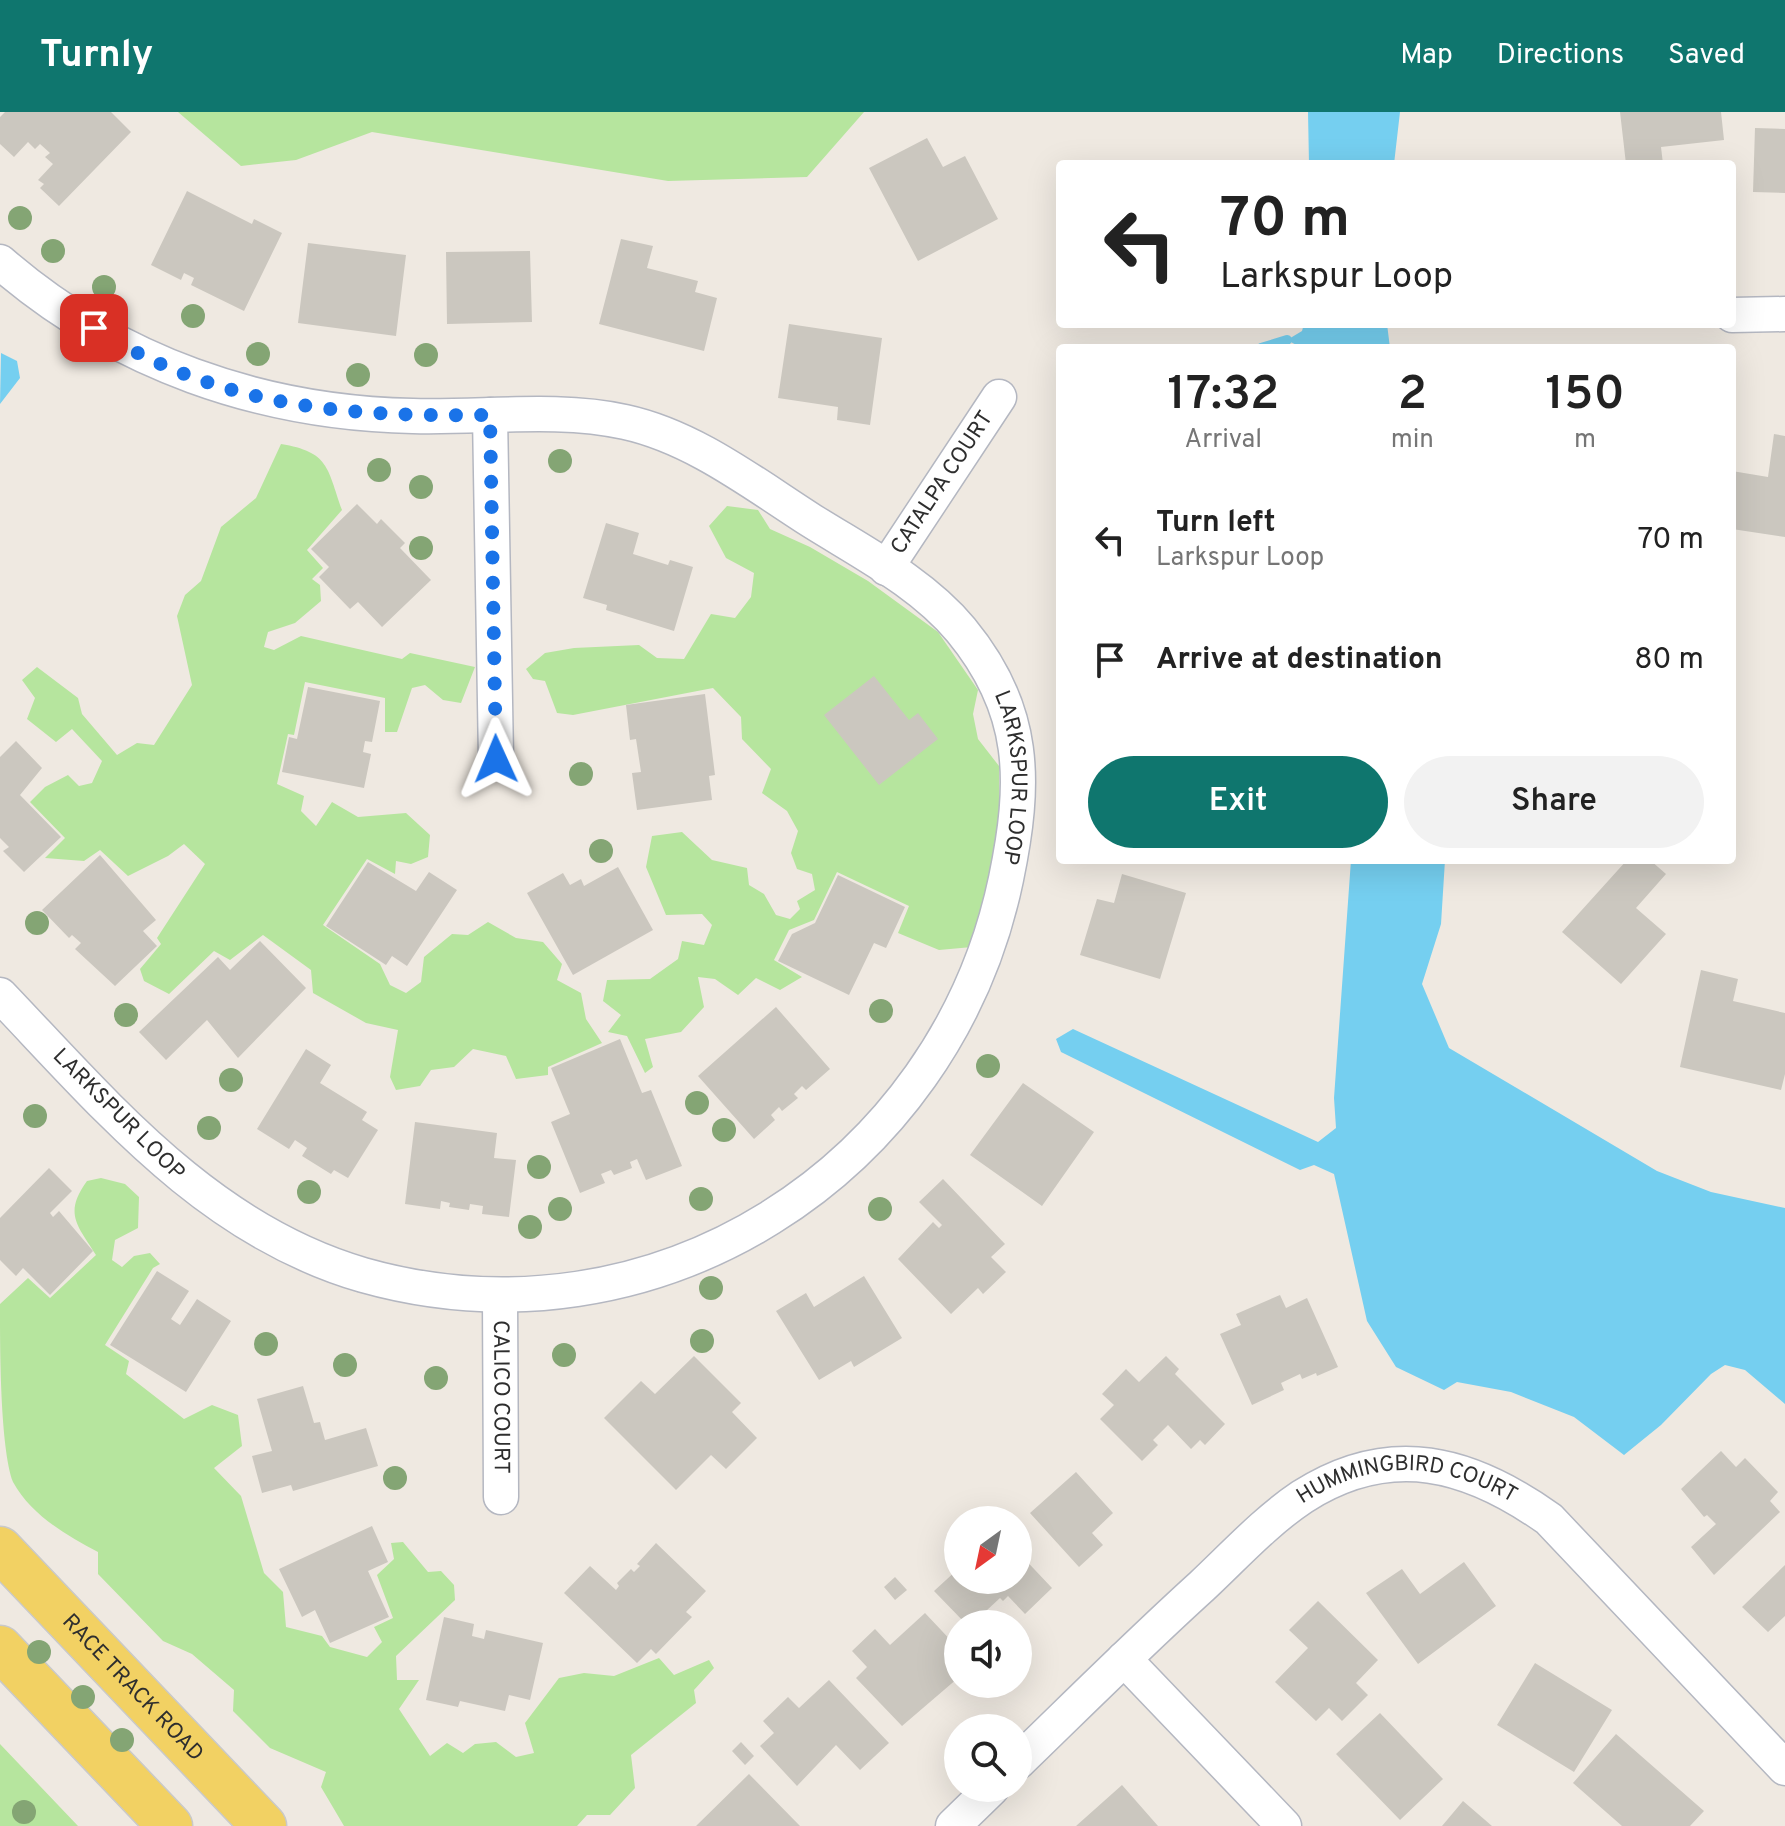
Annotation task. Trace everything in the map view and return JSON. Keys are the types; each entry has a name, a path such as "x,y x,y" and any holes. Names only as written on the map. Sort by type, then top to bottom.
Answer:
{"main road":[{"name":"RACE TRACK ROAD","path":"0,1549 264,1826"},
{"path":"0,1648 170,1826"}],"street":[{"name":"LARKSPUR LOOP","path":"0,262 50,301 116,342 199,380 265,400 339,413 610,420 667,436 710,456 886,568 931,600 958,626 1001,691 1017,744 1018,818 997,921 977,980 957,1019 911,1090 874,1131 803,1195 747,1233 695,1257 589,1289 500,1297 432,1291 358,1274 294,1248 192,1188 151,1153 0,995"},
{"path":"1736,315 1785,314"},
{"name":"CATALPA COURT","path":"886,568 999,397"},
{"path":"490,415 496,759"},
{"name":"CALICO COURT","path":"500,1297 501,1497"},
{"name":"HUMMINGBIRD COURT","path":"1032,1748 1124,1659 1300,1499 1354,1473 1384,1466 1444,1467 1473,1474 1513,1493 1549,1519 1785,1768"},
{"path":"1124,1659 1284,1826"},
{"path":"953,1826 978,1802"}],"green space":[{"path":"178,112 864,112 807,177 668,181 372,132 296,160 241,166"},
{"path":"281,444 309,452 324,464 342,510 307,550 323,568 312,579 320,585 321,601 295,623 268,632 264,647 274,650 301,636 402,659 410,653 475,667 461,703 443,700 425,685 412,688 397,732 385,732 385,698 305,682 294,735 288,734 277,784 304,796 301,811 316,826 332,802 358,817 406,813 430,835 428,857 411,864 396,861 395,874 367,859 323,925 380,964 390,985 406,993 421,982 424,957 452,934 468,935 488,922 516,938 543,942 562,964 557,980 581,993 586,1019 602,1043 548,1067 548,1075 516,1079 506,1056 473,1049 454,1067 431,1070 420,1086 396,1090 390,1077 398,1030 366,1023 313,993 311,970 263,935 230,960 214,951 169,994 144,981 140,969 161,944 157,938 205,864 184,844 168,856 128,876 100,850 84,861 45,858 65,838 30,802 45,787 68,775 79,786 92,783 102,761 72,729 56,742 27,719 35,698 22,680 37,667 78,698 82,714 117,755 137,743 154,745 192,685 177,616 185,595 201,581 221,527 256,498"},
{"path":"727,506 758,510 770,529 810,547 868,581 938,632 978,690 973,714 978,739 999,766 1000,866 972,947 939,950 898,933 909,906 837,872 814,920 789,930 774,960 802,977 780,990 756,978 738,995 715,979 698,977 704,1007 681,1032 645,1039 653,1067 645,1073 627,1036 608,1032 621,1015 603,1001 607,980 650,979 678,959 682,941 704,945 712,925 702,914 666,915 646,867 652,836 682,832 712,860 747,868 749,885 764,894 776,915 790,919 800,909 797,901 815,890 812,874 797,869 791,853 798,831 787,811 762,793 771,769 742,739 741,717 713,688 573,715 557,713 545,681 533,679 526,669 545,653 574,648 639,645 657,658 684,659 711,614 735,618 751,597 754,573 726,558 709,526"},
{"path":"101,1178 125,1184 139,1197 138,1228 115,1240 112,1260 122,1267 134,1256 150,1253 160,1264 153,1268 105,1345 129,1361 126,1374 184,1419 212,1405 238,1415 242,1446 214,1468 241,1496 264,1573 283,1592 286,1627 322,1636 330,1647 367,1657 382,1642 374,1627 393,1618 377,1575 394,1559 391,1543 403,1542 428,1572 441,1571 454,1585 455,1600 396,1656 397,1680 419,1680 399,1709 430,1756 447,1743 463,1753 475,1744 496,1742 516,1757 534,1753 525,1723 559,1678 584,1673 614,1676 659,1658 674,1675 709,1660 714,1668 694,1690 696,1703 631,1755 635,1788 610,1815 587,1815 577,1826 344,1826 321,1787 326,1772 270,1748 233,1711 234,1690 192,1654 163,1641 98,1574 98,1552 50,1523 21,1494 13,1482 5,1445 0,1304 28,1278 50,1298 96,1255 79,1228 75,1211 80,1192 87,1181"},
{"path":"0,1744 78,1826 0,1826"}],"water":[{"path":"1308,112 1400,112 1394,160 1309,160"},
{"path":"1303,328 1388,328 1390,344 1294,344 1287,340"},
{"path":"1,353 17,361 20,378 0,404"},
{"path":"1351,864 1445,864 1441,924 1422,984 1449,1048 1657,1171 1711,1192 1785,1208 1785,1404 1745,1370 1725,1365 1711,1374 1661,1425 1624,1455 1574,1417 1511,1392 1457,1382 1444,1390 1396,1367 1367,1321 1334,1174 1314,1165 1300,1170 1061,1052 1056,1039 1073,1029 1318,1142 1336,1128 1334,1098"}],"building":[{"path":"5,112 111,112 131,132 59,206 40,188 44,184 38,180 53,164 45,157 50,153 40,144 35,149 28,142 14,157 0,144 0,117"},
{"path":"1620,112 1721,112 1724,140 1661,147 1663,160 1626,160"},
{"path":"1755,128 1785,129 1785,193 1753,192"},
{"path":"927,138 943,167 965,156 998,219 918,261 869,168"},
{"path":"187,191 252,224 254,219 282,233 244,311 191,285 194,278 184,273 181,280 151,265"},
{"path":"621,239 653,246 647,268 698,281 695,292 717,298 704,351 599,324"},
{"path":"308,243 406,255 396,336 298,323"},
{"path":"530,251 532,322 447,324 446,252"},
{"path":"789,324 882,338 870,425 837,420 838,407 778,398"},
{"path":"1774,434 1785,436 1785,537 1736,530 1736,472 1768,477"},
{"path":"357,504 377,524 381,519 405,543 400,548 431,580 382,627 358,602 350,609 319,577 329,567 311,549"},
{"path":"606,523 639,533 633,554 668,565 670,560 693,567 674,631 606,610 607,605 583,598"},
{"path":"874,676 909,720 918,713 938,739 879,785 824,715"},
{"path":"308,687 380,701 372,742 365,741 363,752 371,754 364,788 282,772 289,737 297,739"},
{"path":"705,694 715,775 709,776 712,800 637,810 632,773 641,772 636,739 630,740 626,705"},
{"path":"16,741 42,768 20,795 61,837 24,872 3,851 9,847 0,838 0,757"},
{"path":"100,855 156,920 143,931 157,946 115,986 75,949 81,943 72,935 69,938 42,910"},
{"path":"368,862 416,891 429,872 457,890 407,966 392,956 386,965 326,926"},
{"path":"1623,864 1655,864 1666,874 1636,908 1666,934 1621,984 1562,932"},
{"path":"618,867 653,930 573,975 527,893 563,873 570,885 581,879 584,886"},
{"path":"1122,874 1186,893 1160,979 1080,955 1097,899 1114,903"},
{"path":"838,875 905,907 886,948 874,943 849,995 778,961 792,934 815,923"},
{"path":"260,941 306,988 238,1058 207,1020 166,1060 139,1032 218,957 230,970"},
{"path":"1701,970 1738,979 1733,1001 1785,1013 1785,1074 1781,1090 1680,1067"},
{"path":"776,1007 830,1069 806,1090 802,1086 794,1094 798,1098 782,1111 779,1107 771,1115 775,1120 754,1139 698,1076"},
{"path":"620,1039 642,1093 651,1090 682,1166 646,1180 637,1159 630,1162 632,1168 614,1175 611,1170 601,1174 605,1183 580,1193 551,1122 570,1114 551,1068"},
{"path":"306,1049 331,1065 320,1083 367,1112 362,1120 378,1130 348,1178 334,1170 331,1174 302,1156 307,1148 295,1140 289,1149 257,1129"},
{"path":"1023,1083 1094,1132 1042,1206 970,1155"},
{"path":"415,1122 497,1133 494,1158 516,1160 509,1217 482,1214 483,1206 470,1204 469,1210 449,1207 450,1203 441,1201 440,1209 405,1204"},
{"path":"49,1168 72,1191 50,1213 53,1217 59,1211 93,1251 50,1295 23,1268 16,1276 0,1260 0,1218"},
{"path":"943,1179 1005,1244 991,1257 1006,1272 983,1294 978,1288 951,1314 898,1259 933,1222 939,1228 942,1225 919,1202"},
{"path":"157,1271 189,1291 171,1319 180,1325 197,1299 231,1321 186,1392 110,1345"},
{"path":"864,1276 902,1338 854,1367 851,1361 819,1380 776,1311 806,1293 814,1307"},
{"path":"1280,1295 1286,1308 1307,1298 1338,1367 1302,1379 1300,1374 1281,1383 1284,1390 1252,1405 1220,1334 1241,1325 1236,1314"},
{"path":"694,1356 741,1403 732,1412 757,1438 726,1469 711,1455 676,1490 604,1418 641,1381 655,1394"},
{"path":"1166,1356 1179,1369 1175,1374 1225,1424 1205,1445 1200,1440 1191,1449 1168,1425 1153,1440 1158,1445 1142,1461 1100,1419 1114,1405 1102,1394 1126,1369 1139,1382"},
{"path":"303,1386 314,1423 320,1422 325,1440 366,1428 378,1466 293,1491 291,1485 262,1493 252,1456 272,1451 257,1399"},
{"path":"1721,1451 1736,1467 1745,1458 1778,1492 1770,1501 1780,1512 1714,1575 1691,1547 1716,1524 1707,1515 1704,1517 1681,1489"},
{"path":"1076,1472 1113,1513 1092,1533 1103,1545 1079,1567 1032,1515 1032,1511"},
{"path":"372,1526 388,1562 368,1571 389,1617 330,1643 315,1610 302,1617 279,1569"},
{"path":"656,1543 706,1591 686,1612 692,1617 656,1654 651,1649 637,1663 564,1593 590,1566 616,1590 619,1586 617,1583 631,1569 634,1572 640,1566 637,1564"},
{"path":"1464,1562 1496,1606 1418,1664 1366,1593 1402,1569 1420,1594"},
{"path":"1785,1565 1785,1616 1768,1632 1742,1607"},
{"path":"1032,1567 1052,1588 1029,1610 1021,1610 1008,1596 1003,1601 1000,1598 987,1610 952,1610 934,1591 944,1582 944,1594 1032,1594"},
{"path":"895,1577 907,1590 895,1600 884,1587"},
{"path":"1318,1601 1378,1660 1356,1683 1368,1695 1342,1721 1329,1708 1316,1721 1275,1682 1308,1648 1289,1630"},
{"path":"925,1613 944,1633 944,1690 902,1726 856,1678 867,1667 852,1651 875,1629 890,1645"},
{"path":"444,1617 474,1624 472,1636 484,1639 486,1630 543,1643 530,1700 509,1695 505,1711 460,1701 458,1707 426,1700"},
{"path":"1535,1663 1612,1710 1574,1772 1497,1725"},
{"path":"829,1680 889,1743 860,1770 836,1745 797,1786 760,1746 774,1733 763,1721 788,1697 799,1708"},
{"path":"1380,1713 1443,1779 1400,1820 1336,1754"},
{"path":"1616,1734 1704,1811 1690,1826 1622,1826 1573,1783"},
{"path":"741,1742 754,1756 745,1765 732,1751"},
{"path":"749,1774 800,1826 696,1826"},
{"path":"1122,1785 1158,1826 1076,1826"},
{"path":"1463,1801 1492,1826 1442,1826"}],"waterway":[{"path":"1274,344 1287,340"}],"route":[{"path":"94,328 116,342 199,380 265,400 339,413 490,415 496,759"}]}
